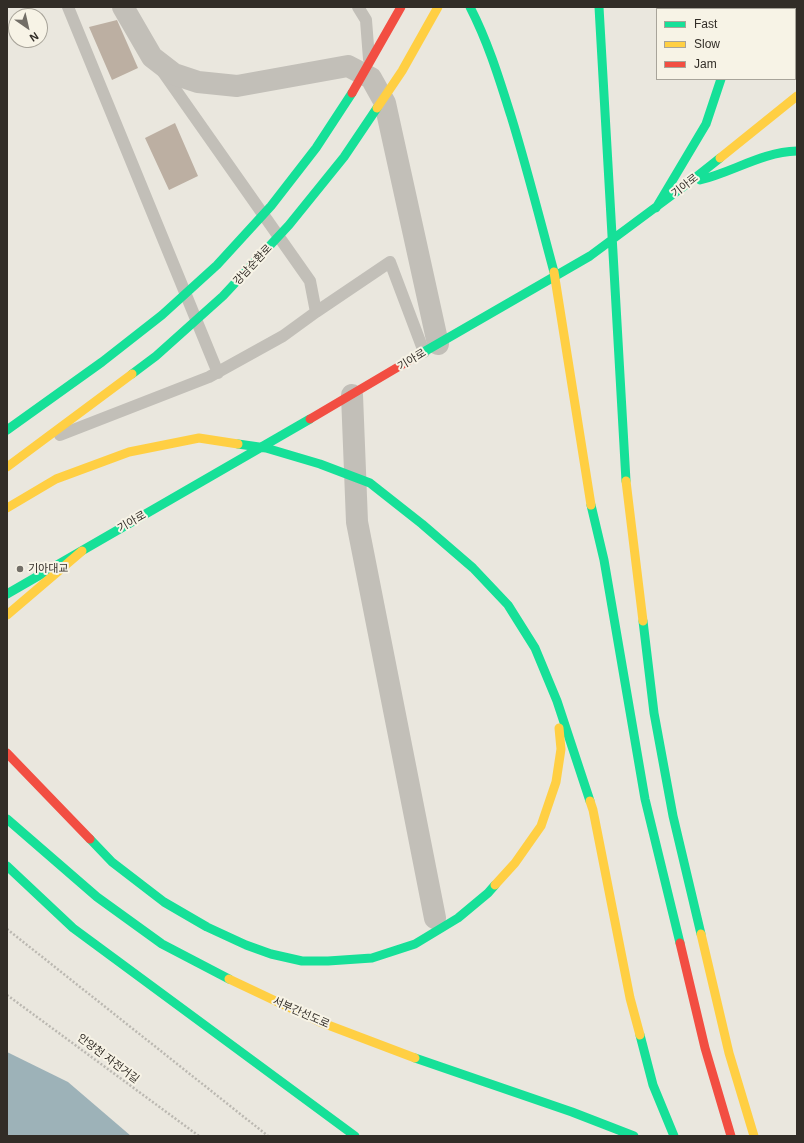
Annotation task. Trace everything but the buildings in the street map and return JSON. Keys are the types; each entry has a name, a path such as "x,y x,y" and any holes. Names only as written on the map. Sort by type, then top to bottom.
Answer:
{"main road":[{"path":"7,430 108,358 162,315 217,266 271,206 316,148 359,82 401,7"},
{"name":"강남순환로","path":"7,467 156,356 228,291 290,225 344,157 402,71 438,7"},
{"path":"470,7 482,30 497,70 524,159 556,279 591,503 604,560 645,799 705,1048 731,1136"},
{"path":"599,7 626,481 654,713 673,816 729,1053 754,1136"},
{"path":"656,208 706,124 721,80"},
{"name":"기아로","path":"7,594 590,256 691,182 797,96"},
{"path":"691,182 716,176 763,156 785,151 797,151"},
{"path":"7,508 56,479 129,452 199,438 266,448 320,464 370,483 422,524 473,568 508,605 535,648 557,701 593,810 630,998 651,1078 674,1136"},
{"path":"7,615 82,551"},
{"path":"7,753 112,862 164,902 207,927 246,945 271,954 302,961 372,958 415,944 458,918 488,893 515,863 541,826 556,782 561,749 557,701"},
{"name":"서부간선도로","path":"7,819 97,897 162,944 240,985 320,1022 383,1046 572,1112 634,1136"},
{"path":"7,866 73,928 355,1136"}],"street":[{"path":"123,7 152,57 174,74 198,82 237,86 348,66 371,78 384,103 431,348"},
{"path":"352,395 357,522 435,918"}],"lane":[{"path":"68,7 218,372"},
{"path":"358,7 366,20 371,78"},
{"path":"152,57 310,281 316,312"},
{"path":"7,456 218,372 283,336 390,262 431,348"}],"path":[{"path":"7,929 268,1136"},
{"name":"안양천 자전거길","path":"7,995 199,1136"}],"water":[{"path":"7,1052 68,1082 131,1136 7,1136"}],"traffic: fast":[{"path":"470,7 488,47 507,102 554,272"},
{"path":"599,7 626,481"},
{"path":"656,208 706,124 721,80"},
{"path":"7,430 102,362 162,315 217,265 271,206 316,148 352,93"},
{"path":"132,374 156,356 223,296 289,225 344,157 377,108"},
{"path":"700,180 772,155 797,151"},
{"path":"415,357 590,256 720,158"},
{"path":"7,594 310,419"},
{"path":"238,444 266,448 320,464 370,483 422,524 473,568 508,605 535,648 557,701 590,801"},
{"path":"591,505 604,560 645,799 680,943"},
{"path":"643,621 654,713 673,816 701,934"},
{"path":"7,819 97,897 162,944 229,979"},
{"path":"90,839 112,862 164,902 207,927 246,945 271,954 302,961 372,958 415,944 458,918 488,893 495,885"},
{"path":"7,866 73,928 355,1136"},
{"path":"640,1035 653,1085 674,1136"},
{"path":"415,1058 572,1112 634,1136"}],"traffic: slow":[{"path":"377,108 402,71 438,7"},
{"path":"720,158 797,96"},
{"path":"554,272 591,505"},
{"path":"7,467 132,374"},
{"path":"7,508 56,479 129,452 199,438 238,444"},
{"path":"626,481 643,621"},
{"path":"7,615 82,551"},
{"path":"495,885 515,863 541,826 556,782 561,749 559,728"},
{"path":"590,801 630,998 640,1035"},
{"path":"701,934 729,1053 754,1136"},
{"path":"229,979 320,1022 415,1058"}],"traffic: jam":[{"path":"352,93 401,7"},
{"path":"310,419 415,357"},
{"path":"7,753 90,839"},
{"path":"680,943 705,1048 731,1136"}],"place":[{"name":"기아대교","path":"20,569"}]}
